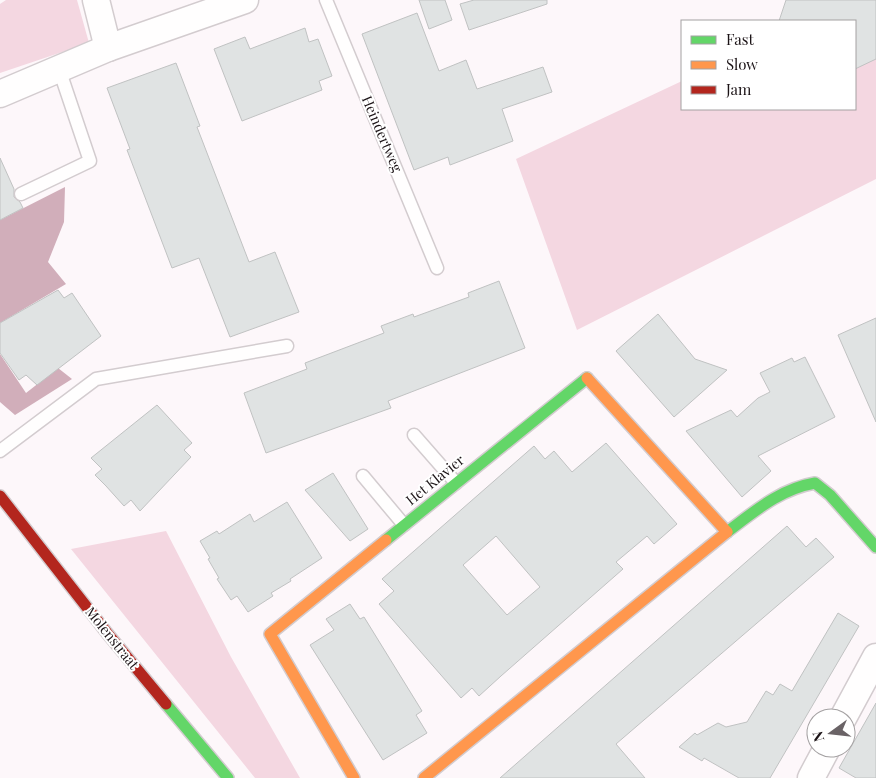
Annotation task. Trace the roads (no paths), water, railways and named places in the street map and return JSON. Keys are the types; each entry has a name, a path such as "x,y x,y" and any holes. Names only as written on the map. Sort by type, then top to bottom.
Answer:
{"street":[{"path":"96,0 108,48"},
{"path":"0,94 108,48 244,0"},
{"name":"Het Klavier","path":"354,778 270,634 586,377 727,532"},
{"path":"424,778 727,532 775,496 800,484 815,483 830,495 876,546"},
{"name":"Molenstraat","path":"0,496 106,632 228,778"},
{"path":"848,708 876,657"},
{"path":"811,778 822,758"}],"lane":[{"name":"Heindertweg","path":"326,0 437,268"},
{"path":"21,194 90,161 59,69"},
{"path":"0,451 96,379 287,346"},
{"path":"414,435 456,483"},
{"path":"363,476 404,524"}]}
